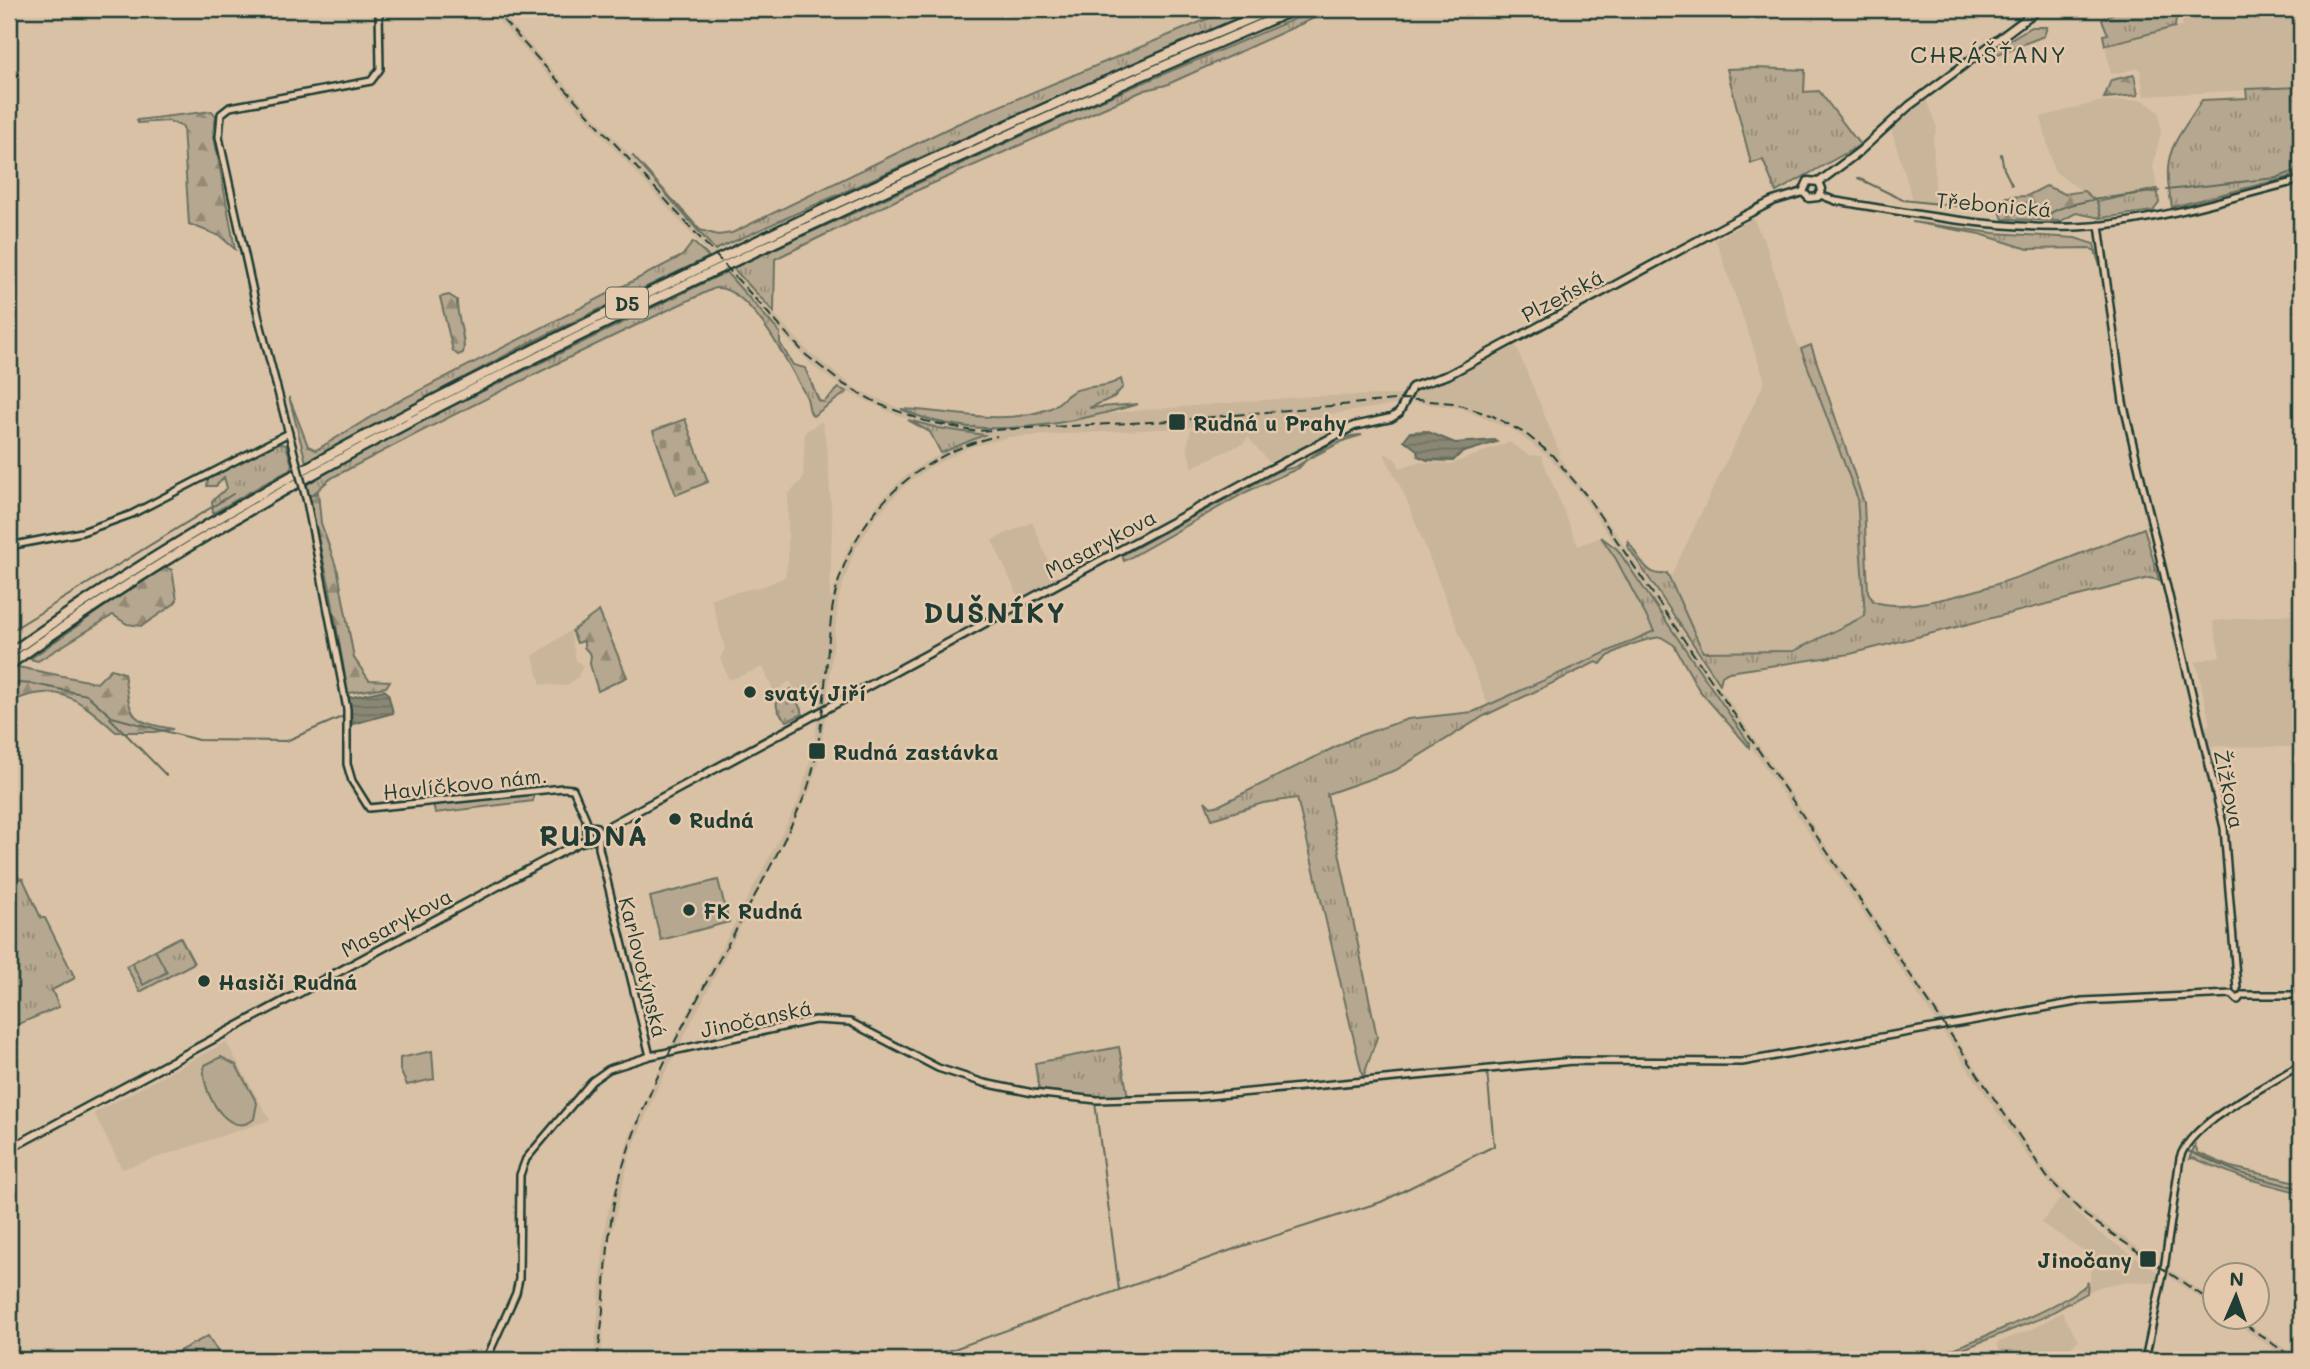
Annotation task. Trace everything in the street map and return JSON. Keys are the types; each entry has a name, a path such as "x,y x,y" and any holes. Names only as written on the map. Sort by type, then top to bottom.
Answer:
{"highway":[{"name":"D5","path":"9,654 167,549 281,482 444,394 841,201 1273,9"},
{"name":"D5","path":"9,665 170,557 283,490 446,403 893,186 1296,9"}],"main road":[{"name":"Plzeňská","path":"1346,430 1391,418 1399,412 1409,390 1416,384 1448,375 1734,221 1773,201 1803,192 1808,181 1819,183 1860,151 1909,106 2039,9"},
{"path":"1819,183 1820,195"},
{"name":"Plzeňská","path":"1803,192 1812,199 1820,195"},
{"name":"Masarykova","path":"9,1149 1346,430"}],"street":[{"path":"11,545 82,532 123,518 289,433 259,319 219,137 219,121 230,107 371,81 380,69 379,9"},
{"name":"Třebonická","path":"1820,195 1836,201 1990,223 2099,225 2167,213 2301,180"},
{"name":"Žižkova","path":"2099,225 2123,402 2224,828 2234,992"},
{"name":"Havlíčkovo nám.","path":"289,433 307,502 340,670 348,718 348,764 352,781 369,808 379,810 573,789 593,833"},
{"name":"Karlovotýnská","path":"486,1360 516,1293 519,1279 520,1186 526,1159 592,1081 609,1069 650,1056 593,833"},
{"path":"2234,992 2242,995 2301,995"},
{"name":"Jinočanská","path":"650,1056 815,1020 835,1019 865,1028 904,1052 973,1079 1033,1093 1097,1100 1198,1097 1573,1062 1742,1062 2082,1001 2234,992"},
{"path":"2145,1360 2164,1269 2181,1154 2199,1130 2301,1064"}],"shaded area":[{"path":"488,9 497,9 809,352 855,388 910,413 958,425 1004,428 1123,412 1314,396 1409,395 1413,389 1449,378 1516,346 1560,453 1558,456 1615,532 2039,1161 2088,1213 2202,1292 2202,1300 2067,1204 2095,1230 2158,1272 2156,1283 2129,1281 2102,1286 2088,1292 2094,1257 2041,1223 2061,1198 2022,1149 1583,497 1550,458 1513,430 1460,408 1413,402 1324,415 1328,435 1269,462 1248,437 1244,443 1192,467 1187,448 1191,430 1197,427 1009,437 970,447 930,467 906,484 876,516 854,552 839,596 821,751 810,791 657,1089 630,1154 610,1239 601,1360 594,1360 606,1220 630,1134 668,1051 798,802 814,750 820,693 803,701 790,681 774,692 763,667 729,680 720,658 725,649 711,598 764,586 785,577 788,559 788,495 803,479 805,432 822,421 827,449 832,520 830,601 848,549 880,501 902,479 927,461 982,435 938,428 894,414 852,394 815,368"},
{"path":"2184,9 2301,9 2301,87 2144,96 2140,68 2111,74 2105,45 2182,26"},
{"path":"1926,100 1937,128 1933,140 1936,203 1913,200 1891,129"},
{"path":"2143,100 2159,112 2161,131 2153,166 2157,189 2097,202 2054,171 2041,117 2102,101"},
{"path":"1753,218 1766,245 1791,327 1857,497 1865,616 1794,651 1710,653 1702,652 1670,578 1765,381 1716,240"},
{"path":"1426,431 1455,443 1497,442 1461,453 1453,461 1427,460 1418,456 1417,450 1404,440 1410,432"},
{"path":"1509,442 1528,455 1541,456 1578,546 1601,537 1655,631 1488,705 1405,496 1385,453 1396,460 1400,468 1418,462 1452,464"},
{"path":"1032,522 1056,581 1020,600 992,540"},
{"path":"2301,613 2301,747 2208,746 2204,727 2210,724 2196,662 2220,656 2213,621"},
{"path":"570,631 576,660 583,666 578,677 566,686 541,684 533,656"},
{"path":"384,690 388,693 393,713 353,724 348,698"},
{"path":"226,1042 270,1120 122,1169 94,1113"},
{"path":"2062,1312 2078,1340 2062,1358 2003,1360 1997,1343 2032,1329"},
{"path":"2246,1330 2258,1330 2301,1360 2290,1360"}],"green space":[{"path":"1231,9 1262,9 953,143 950,141 944,147 715,250 632,155 700,230 718,235 732,233 957,124"},
{"path":"1318,9 1334,9 1166,85 1145,90 911,193 775,259 774,312 733,268 1076,111"},
{"path":"2121,9 2177,9 2175,27 2105,45 2103,35 2108,34 2102,20"},
{"path":"2031,27 2047,27 2044,36 1993,56 1994,49"},
{"path":"1727,69 1805,70 1804,92 1819,91 1860,145 1776,192 1763,160 1751,163"},
{"path":"2134,75 2138,95 2104,98 2111,80"},
{"path":"2301,87 2301,174 2172,207 2168,173 2172,150 2202,100 2247,98 2246,89"},
{"path":"212,111 216,116 213,131 235,249 220,236 189,224 183,127 169,121 138,123 137,120"},
{"path":"2046,186 2065,194 2084,191 2097,202 2101,218 2076,213 2061,221 2003,219 1999,209 2006,197 2027,196"},
{"path":"2157,189 2159,203 2153,211 2101,218 2097,202"},
{"path":"1912,222 1994,233 2075,238 2094,244 2100,266 2095,251 2089,248 2028,249 1980,234"},
{"path":"693,242 709,257 525,345 306,462 289,397 308,446 316,450 389,406 682,256"},
{"path":"726,272 780,333 780,343 793,365 805,368 819,401 824,402 839,388 847,392 813,416 791,367 756,314 729,291 715,288 572,356 333,477 308,497 307,481 440,412"},
{"path":"449,295 457,300 464,341 463,353 458,355 453,351 440,297"},
{"path":"1811,345 1864,503 1868,592 1873,601 1897,605 1929,602 1967,593 2048,566 2144,528 2159,580 2149,578 1850,654 1729,672 1722,676 1720,684 1628,547 1628,541 1649,569 1654,573 1667,573 1703,652 1794,651 1865,616 1857,497 1801,349"},
{"path":"1121,379 1123,387 1114,397 1089,408 1138,404 1049,424 1019,428 958,426 901,409 1012,417 1048,409 1074,391 1110,384"},
{"path":"685,419 708,482 676,495 653,431"},
{"path":"908,420 984,435 941,453 930,432"},
{"path":"1362,435 1345,440 1309,459 1335,441"},
{"path":"275,442 286,445 292,465 290,469 213,513 212,501 227,488 224,477 216,486 207,486 208,478"},
{"path":"1305,461 1299,468 1246,492 1124,561 1122,555 1278,471 1296,467"},
{"path":"318,492 321,523 338,572 354,658 369,680 390,681 386,687 348,693 329,584 308,497"},
{"path":"1601,537 1617,549 1749,743 1749,747 1699,690 1674,645 1661,637 1619,650 1601,664 1596,662 1484,716 1396,770 1327,794 1377,1037 1363,1078 1297,798 1263,803 1212,819 1205,801 1211,807 1220,805 1355,737 1408,719 1473,712 1654,631 1616,559"},
{"path":"162,566 172,570 177,600 174,604 142,626 127,624 113,615 38,661 30,659"},
{"path":"599,611 627,677 598,691 590,664 591,655 584,647 584,641 577,643 572,631"},
{"path":"18,667 97,683 111,669 124,673 130,708 134,714 147,723 173,729 116,732 79,702 54,693 26,696 9,703 9,673"},
{"path":"791,689 803,714 787,721 778,712 777,704 781,696"},
{"path":"533,793 533,801 435,813 433,803"},
{"path":"14,863 18,878 23,879 41,918 45,918 75,978 52,990 59,1007 9,1028 9,864"},
{"name":"FK Rudná","path":"718,880 729,922 661,940 650,897"},
{"path":"180,937 194,963 140,992 126,966 132,963 143,984 166,973 155,950"},
{"path":"155,950 167,972 143,985 132,963"},
{"path":"1119,1047 1128,1097 1081,1097 1039,1091 1035,1063"},
{"path":"432,1051 434,1079 407,1085 400,1070 400,1058"},
{"path":"221,1057 236,1065 257,1103 254,1119 244,1124 234,1123 225,1117 210,1097 204,1074 205,1065"},
{"path":"2195,1145 2198,1153 2231,1167 2301,1183 2301,1193 2241,1177 2193,1158 2189,1159"},
{"path":"2088,1282 2087,1293 2042,1318 1935,1360 1921,1360 2037,1313 2060,1302"},
{"path":"208,1336 223,1360 171,1360 171,1355"}],"waterway":[{"path":"2001,154 2004,169 2012,185"},
{"path":"2167,190 2276,178 2301,169"},
{"path":"1858,178 1903,200 2047,216 2056,210 2083,202 2159,191"},
{"path":"9,632 233,494"},
{"path":"9,690 18,683 34,684 87,695 112,717 198,740 286,741 344,716"},
{"path":"110,718 166,775"},
{"path":"923,1360 1237,1248 1381,1202 1494,1146 1487,1071"},
{"path":"1095,1102 1119,1290"},
{"path":"2188,1151 2240,1173 2301,1189"},
{"path":"877,1360 885,1360"}],"railway":[{"path":"493,9 806,355 843,384 881,405 925,421 973,431 1170,421 1405,399 1453,403 1493,416 1526,434 1552,455 1586,495 2047,1177 2086,1216 2202,1295"},
{"path":"597,1360 612,1214 623,1166 661,1070 761,884 807,790 818,746 832,611 839,579 851,549 867,522 887,498 910,477 937,459 997,436"},
{"path":"2253,1330 2296,1360"}],"place":[{"name":"Rudná u Prahy","path":"1177,422"},
{"name":"svatý Jiří","path":"750,692"},
{"name":"Rudná zastávka","path":"817,751"},
{"name":"Rudná","path":"675,819"},
{"name":"FK Rudná","path":"689,910"},
{"name":"Hasiči Rudná","path":"204,981"},
{"name":"Jinočany","path":"2148,1259"}],"district":[{"name":"CHRÁŠŤANY","path":"1989,53"},
{"name":"DUŠNÍKY","path":"995,612"},
{"name":"RUDNÁ","path":"594,835"}]}
